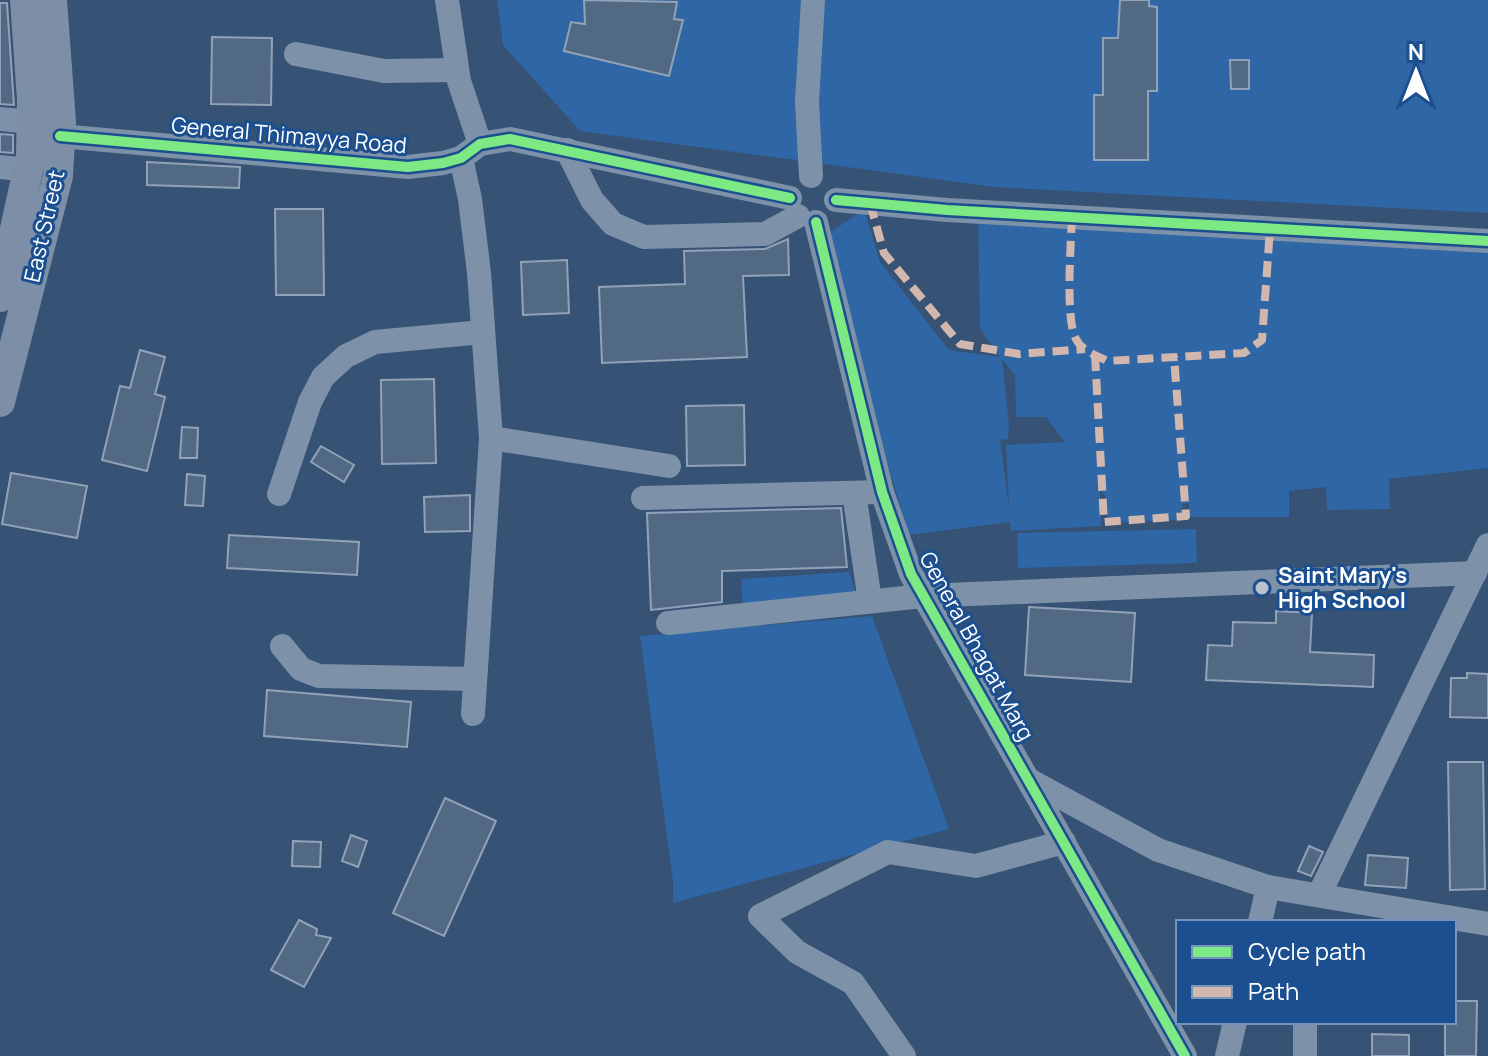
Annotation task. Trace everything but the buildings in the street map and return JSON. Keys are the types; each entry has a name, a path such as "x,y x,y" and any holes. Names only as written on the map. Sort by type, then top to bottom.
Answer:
{"main road":[{"name":"East Street","path":"2,284 14,168 31,122 25,0"},
{"name":"East Street","path":"0,402 58,176 60,136 52,0"}],"street":[{"path":"447,0 471,151 470,199 491,438 473,714"},
{"path":"811,176 806,126 813,0"},
{"path":"296,54 384,71 457,70"},
{"path":"0,119 31,122"},
{"name":"General Thimayya Road","path":"60,136 408,167 510,139 567,150 801,212"},
{"path":"567,150 592,200 613,224 644,237 765,234 801,212 828,217 836,200 833,187 824,178 811,176 794,186 801,212"},
{"path":"836,200 947,210 1488,241"},
{"name":"General Bhagat Marg","path":"801,212 882,492 911,574 1185,1056"},
{"path":"279,494 310,402 323,377 346,356 375,342 483,332"},
{"path":"491,438 669,466"},
{"path":"643,498 882,492"},
{"path":"854,493 870,601"},
{"path":"1319,895 1488,545"},
{"path":"668,623 923,596 1475,573"},
{"path":"282,646 301,669 319,676 475,679"},
{"path":"1029,780 1158,850 1268,887 1488,924"},
{"path":"904,1056 853,983 797,952 760,916 888,852 976,866 1064,842"},
{"path":"1260,920 1268,887"},
{"path":"1227,1056 1235,1024"},
{"path":"1305,1024 1305,1056"}],"shaded area":[{"path":"497,0 1488,0 1488,213 994,187 580,131 503,45"},
{"path":"864,209 880,262 949,350 1000,357 980,328 978,219 1488,246 1488,468 1389,479 1390,509 1327,510 1326,487 1289,491 1289,517 1190,517 1189,503 1183,504 1179,520 1108,523 1107,499 1100,489 1101,526 1011,531 1010,522 909,535 869,401 831,232","holes":["1002,359 1015,375 1016,417 1046,417 1065,442 1006,445 1009,507 1000,440 1008,439 1009,426"]},
{"path":"1196,529 1197,563 1018,568 1017,533"},
{"path":"849,572 859,601 743,613 741,579"},
{"path":"872,616 949,829 673,903 673,881 640,636"}],"marked path":[{"path":"870,203 884,253 960,344 1019,354 1085,349"},
{"path":"1072,217 1070,281 1073,329 1082,347 1107,361 1244,353 1262,340 1270,229"},
{"path":"1095,355 1104,522 1186,516 1174,356"}],"cycle path":[{"path":"60,136 408,167 443,163 461,158 480,144 510,139 790,198"},
{"path":"836,200 947,210 1488,241"},
{"path":"816,222 882,492 911,574 1185,1056"}],"place":[{"name":"Saint Mary's High School","path":"1262,588"}]}
